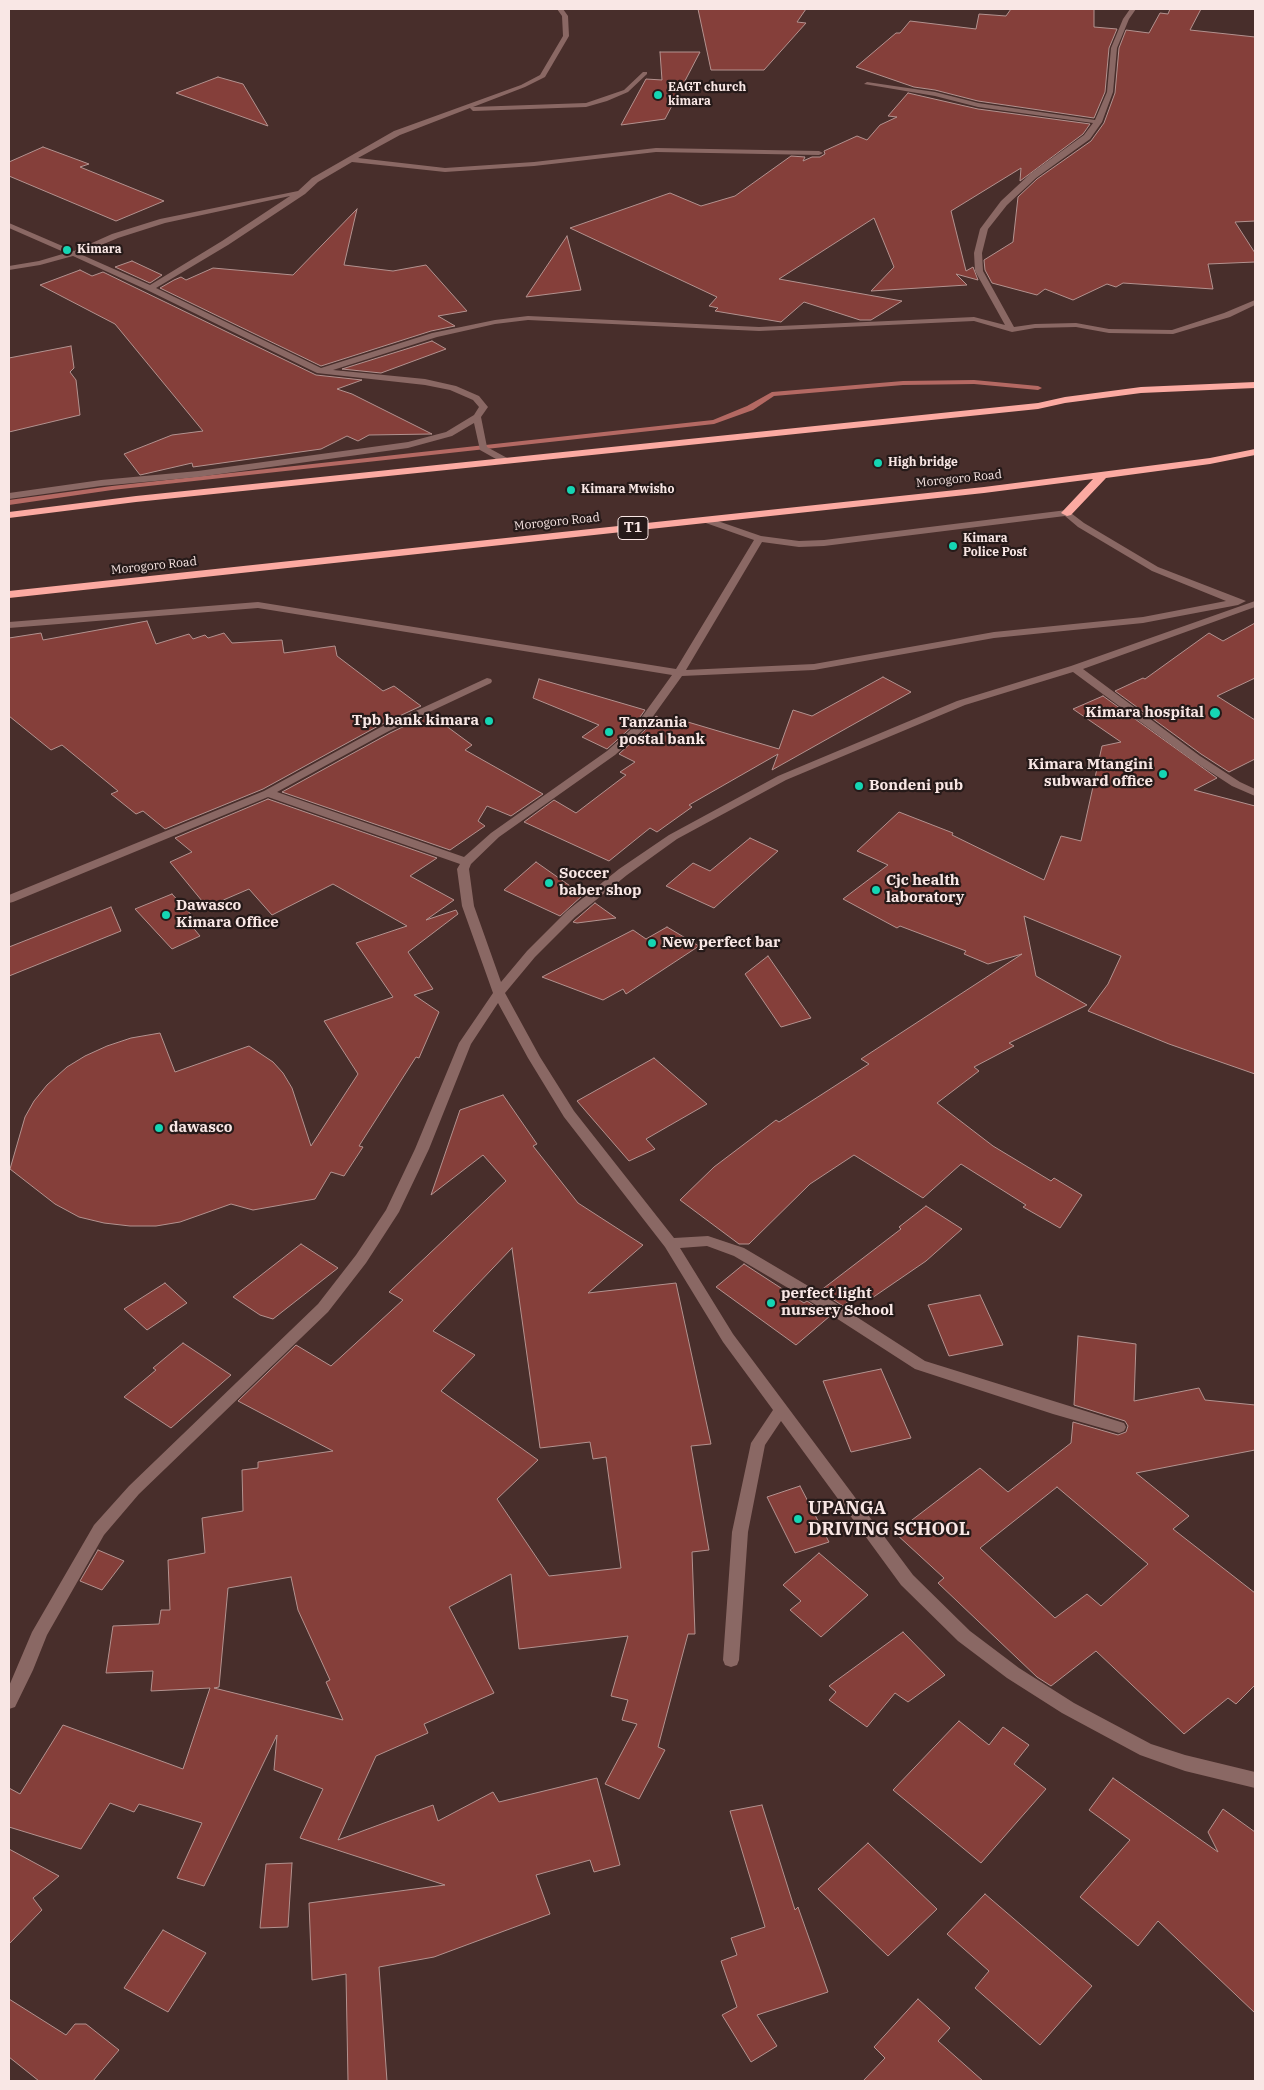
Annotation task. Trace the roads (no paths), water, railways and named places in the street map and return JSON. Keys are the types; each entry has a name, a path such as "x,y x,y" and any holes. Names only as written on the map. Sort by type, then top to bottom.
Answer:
{"highway":[{"path":"9,515 145,498 1038,406 1065,400 1141,390 1255,385"},
{"name":"Morogoro Road","path":"9,595 1102,476 1255,452"},
{"path":"1066,513 1102,476"}],"street":[{"path":"1012,330 991,289 979,271 978,253 984,229 1004,203 1034,176 1087,137 1098,122 1110,92 1114,48 1126,19 1133,9"},
{"path":"150,288 302,192 315,180 397,134 523,86 543,76 566,36 565,11"},
{"path":"458,110 586,105 605,100 626,91 645,73"},
{"path":"867,84 935,94 978,105 1098,122"},
{"path":"353,160 445,170 534,164 656,150 819,153"},
{"path":"9,268 40,263 73,254 115,236 163,221 302,192"},
{"path":"9,225 150,288 320,371 425,382 453,388 476,398 484,407 477,417 449,434 408,445 198,474 101,482 9,496"},
{"path":"320,371 435,335 495,322 528,318 759,329 974,320 1012,330 1035,326 1076,325 1109,331 1173,332 1227,315 1255,302"},
{"path":"477,417 482,448 506,461"},
{"path":"706,520 759,539 785,544 824,543 1066,513 1081,525 1155,569 1249,603"},
{"path":"759,539 679,673 640,726 611,752 495,835 466,862 463,869 468,906 499,992 534,1058 569,1114 670,1243 728,1338 907,1580 964,1636 1013,1673 1068,1708 1146,1750 1186,1763 1255,1780"},
{"path":"9,1702 25,1670 40,1632 99,1530 134,1490 322,1308 361,1259 392,1212 422,1149 465,1043 499,992 531,954 571,914 630,867 673,837 782,778 960,703 1075,668 1249,603"},
{"path":"9,625 258,605 679,673 814,667 994,635 1143,620 1249,603"},
{"path":"1075,668 1196,758 1236,784 1255,793"},
{"path":"9,898 268,793 385,729 487,681"},
{"path":"268,793 466,862"},
{"path":"670,1243 708,1241 739,1252 810,1294 920,1365 1053,1408 1119,1426"},
{"path":"732,1660 740,1532 758,1442 781,1410"}],"waterway":[{"path":"9,503 112,488 714,422 750,408 772,394 903,383 974,382 1038,388"}],"place":[{"name":"EAGT church kimara","path":"658,95"},
{"name":"Kimara","path":"67,250"},
{"name":"High bridge","path":"878,463"},
{"name":"Kimara Mwisho","path":"571,490"},
{"name":"Kimara Police Post","path":"953,546"},
{"name":"Kimara hospital","path":"1215,713"},
{"name":"Tpb bank kimara","path":"489,721"},
{"name":"Tanzania postal bank","path":"609,732"},
{"name":"Kimara Mtangini subward office","path":"1163,774"},
{"name":"Bondeni pub","path":"859,786"},
{"name":"Soccer baber shop","path":"549,883"},
{"name":"Cjc health laboratory","path":"876,890"},
{"name":"Dawasco Kimara Office","path":"166,915"},
{"name":"New perfect bar","path":"652,943"},
{"name":"dawasco","path":"159,1128"},
{"name":"perfect light nursery School","path":"771,1303"},
{"name":"UPANGA DRIVING SCHOOL","path":"798,1519"}]}
